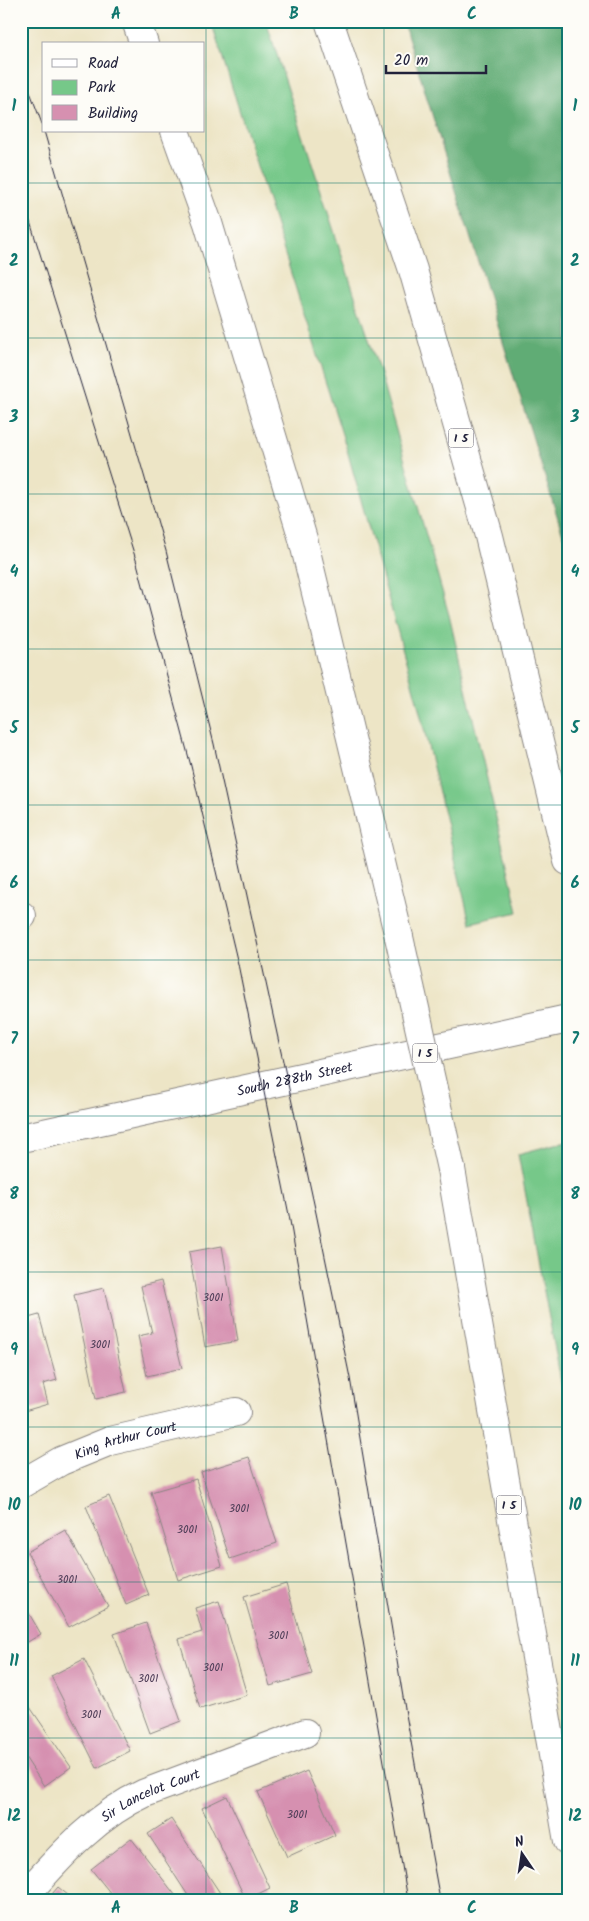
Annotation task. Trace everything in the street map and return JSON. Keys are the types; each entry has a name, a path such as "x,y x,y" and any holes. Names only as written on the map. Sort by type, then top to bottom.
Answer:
{"main road":[{"path":"136,21 143,42"},
{"name":"I 5","path":"329,21 413,270 486,526 568,861"},
{"name":"I 5","path":"175,132 208,223 304,539 399,937 451,1169 568,1841"},
{"name":"South 288th Street","path":"21,1138 568,1019"},
{"name":"King Arthur Court","path":"21,1484 61,1461 110,1441 236,1412"},
{"name":"Sir Lancelot Court","path":"21,1900 85,1833 122,1805 145,1793 305,1733"}],"green space":[{"path":"211,21 266,21 378,367 449,615 518,912 470,923 419,708 347,450"},
{"path":"403,21 568,21 568,551"},
{"path":"567,1141 568,1143 568,1418 518,1154"}],"building":[{"path":"222,1246 238,1341 205,1347 189,1252"},
{"path":"161,1281 182,1368 147,1376 138,1336 152,1333 141,1286"},
{"path":"104,1288 126,1392 96,1399 74,1295"},
{"path":"39,1315 57,1380 43,1384 48,1404 21,1412 21,1320"},
{"path":"249,1457 277,1543 230,1559 201,1472"},
{"path":"196,1479 222,1566 178,1580 151,1492"},
{"path":"109,1496 149,1595 126,1605 86,1506"},
{"path":"65,1530 108,1606 69,1627 27,1552"},
{"path":"286,1584 312,1674 270,1686 244,1597"},
{"path":"21,1600 41,1634 21,1646"},
{"path":"219,1601 247,1695 200,1709 179,1639 202,1632 195,1608"},
{"path":"146,1623 181,1721 150,1733 114,1634"},
{"path":"84,1659 130,1751 97,1768 51,1676"},
{"path":"21,1694 71,1767 44,1786 21,1751"},
{"path":"307,1771 335,1835 287,1857 258,1792"},
{"path":"227,1796 270,1888 246,1900 202,1808"},
{"path":"171,1819 222,1896 216,1900 191,1900 148,1834"},
{"path":"131,1838 179,1900 116,1900 91,1869"},
{"path":"58,1887 74,1900 47,1900"}],"tram line":[{"path":"21,68 42,124"},
{"path":"44,132 166,551 214,744 350,1378 405,1709 440,1900"},
{"path":"21,193 137,563 191,766 238,964 289,1215 408,1900"}]}
